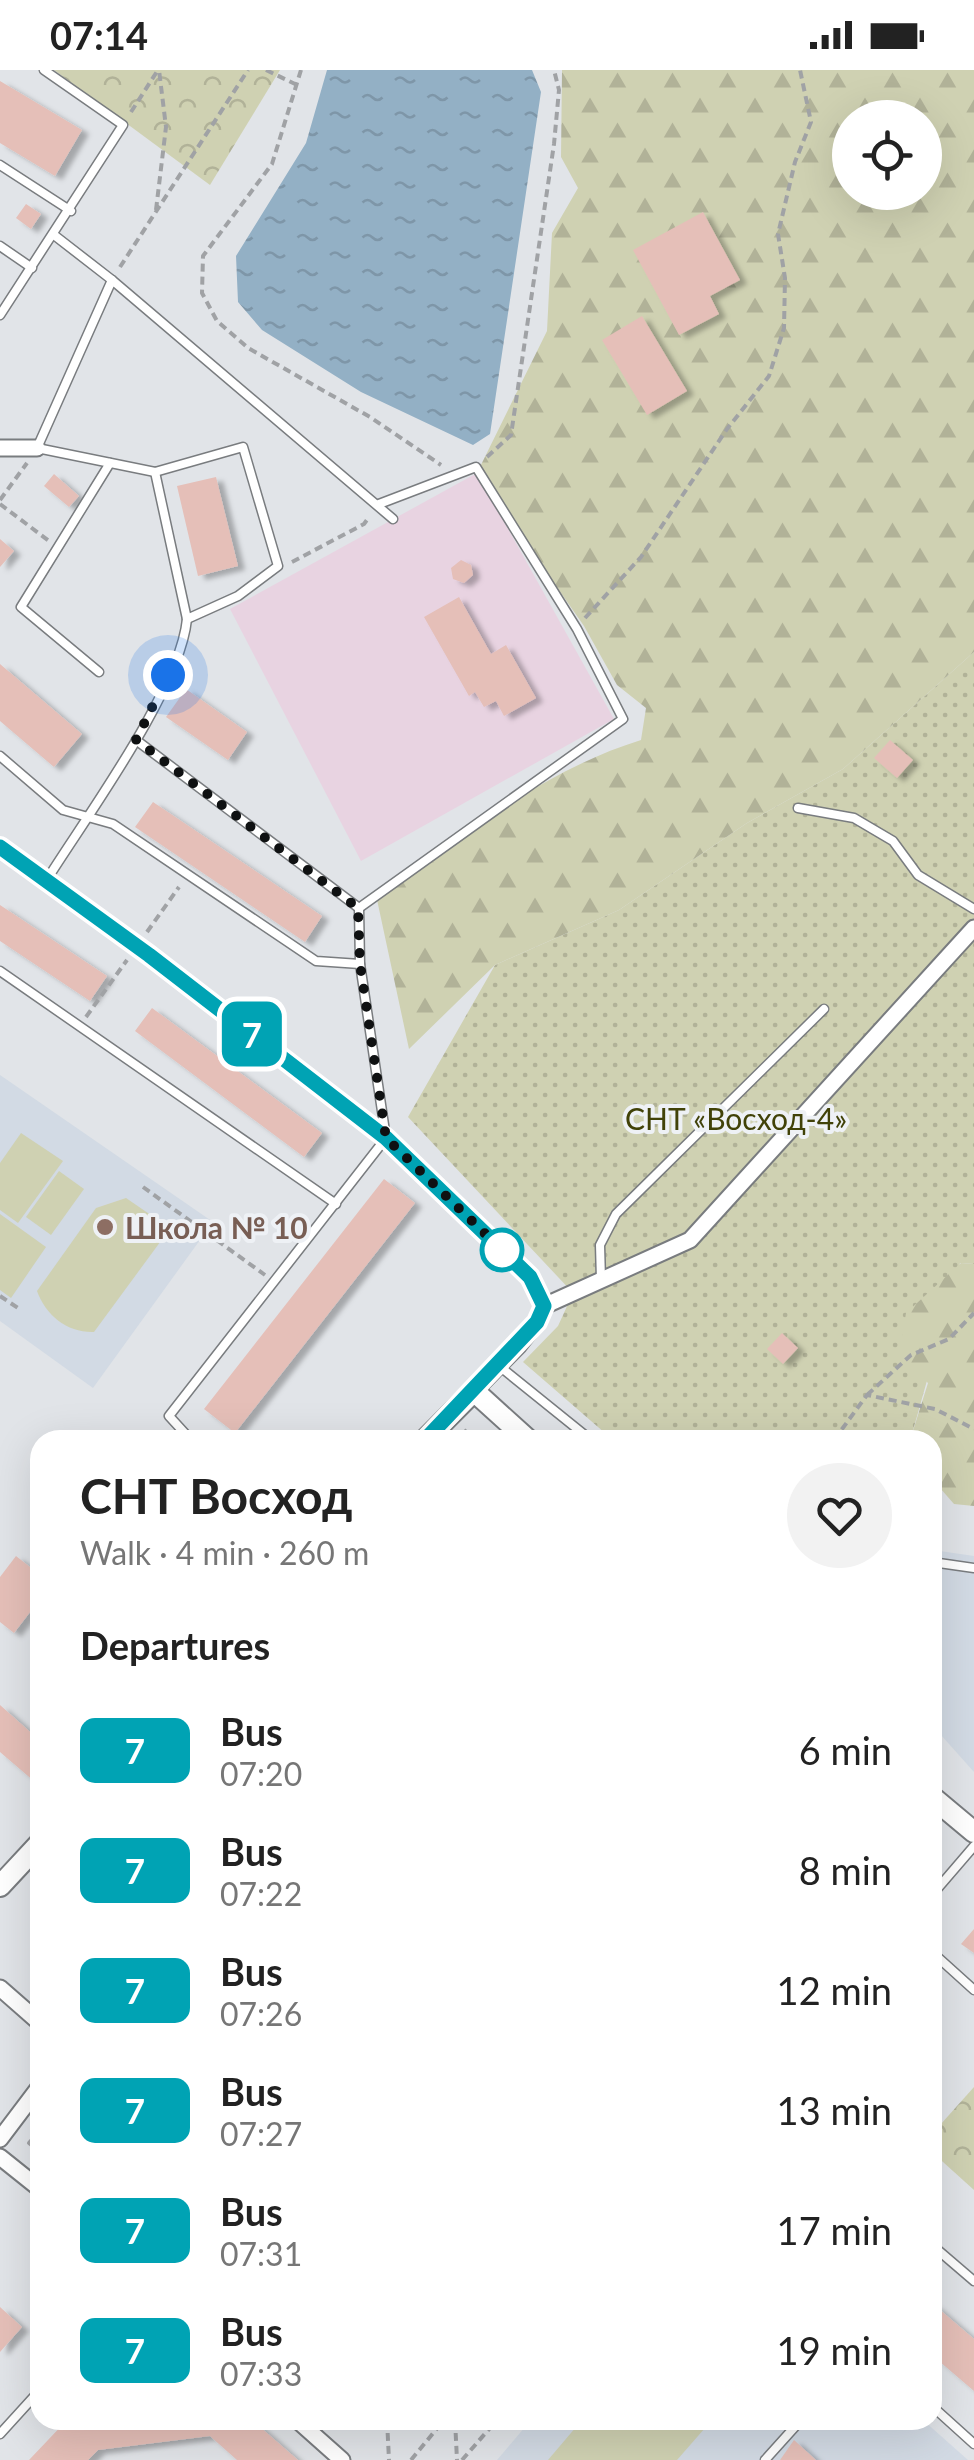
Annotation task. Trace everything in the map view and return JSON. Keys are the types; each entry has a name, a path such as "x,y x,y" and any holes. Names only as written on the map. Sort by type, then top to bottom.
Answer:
{"street":[{"path":"0,448 36,448"},
{"path":"0,847 386,1138 530,1277 544,1306"},
{"path":"436,1430 537,1322 544,1306 690,1240 974,928"},
{"path":"474,1390 517,1430"},
{"path":"942,1805 974,1832"},
{"path":"0,1886 30,1854"},
{"path":"0,1988 30,2014"},
{"path":"0,2139 30,2099"},
{"path":"0,2156 30,2181"},
{"path":"308,2430 342,2460"}],"lane":[{"path":"0,315 123,125 44,70"},
{"path":"0,165 70,211"},
{"path":"54,235 394,518"},
{"path":"0,246 32,268"},
{"path":"112,280 36,448 155,472 243,447 278,566 238,596 186,618"},
{"path":"99,672 21,607 60,550 110,463"},
{"path":"358,908 623,719 577,629 476,467 379,504"},
{"path":"46,880 136,740 184,643 186,618 155,472"},
{"path":"136,740 358,908"},
{"path":"0,756 63,810 113,824 316,961 360,964"},
{"path":"798,808 854,818 893,841 918,874 974,910"},
{"path":"182,1430 169,1416 386,1138 360,964 358,908"},
{"path":"0,971 336,1204"},
{"path":"601,1280 600,1245 616,1214 824,1009"},
{"path":"498,1365 579,1430"},
{"path":"942,1563 974,1568"},
{"path":"942,1883 974,1846"},
{"path":"942,1961 974,1990"},
{"path":"942,2254 974,2281"},
{"path":"0,2434 30,2401"},
{"path":"942,2415 974,2444"},
{"path":"765,2460 791,2430"}],"path":[{"path":"123,125 158,70"},
{"path":"156,215 166,128 158,70"},
{"path":"112,280 248,70"},
{"path":"266,70 297,84"},
{"path":"301,70 272,164 203,256 202,293 217,321 248,348 370,417 455,474"},
{"path":"476,467 511,436 554,144 558,90 554,70"},
{"path":"577,629 641,557 769,376 784,328 784,278 778,234 795,162 811,122 800,70"},
{"path":"36,448 0,502 60,550"},
{"path":"278,566 364,524 379,504"},
{"path":"80,1027 188,874"},
{"path":"144,1186 275,1282"},
{"path":"0,1296 18,1308"},
{"path":"841,1430 867,1395 911,1356 949,1339 974,1313"},
{"path":"867,1395 935,1409 974,1428"},
{"path":"460,1427 464,1430"},
{"path":"388,2430 389,2460"},
{"path":"411,2460 436,2430"},
{"path":"457,2430 460,2460"},
{"path":"460,2460 488,2430"}],"shaded area":[{"path":"477,473 614,719 361,861 230,609"},
{"name":"Школа № 10","path":"0,1075 213,1222 93,1388 0,1321"},
{"path":"942,1551 974,1556 974,1772 942,1736"},
{"path":"522,2430 934,2430 968,2460 497,2460"}],"green space":[{"path":"54,70 280,70 210,185"},
{"path":"562,70 974,70 974,652 843,769 747,823 619,910 495,965 409,1049 376,895 536,787 641,740 646,708 617,685 584,626 477,473 547,331 552,233 578,188 561,157"},
{"name":"СНТ «Восход-4»","path":"974,652 974,1264 960,1263 913,1430 601,1430 523,1362 558,1326 573,1293 408,1117 495,965 619,910 747,823 843,769"},
{"path":"21,1133 63,1161 18,1223 0,1210 0,1163"},
{"path":"59,1171 84,1189 51,1235 26,1217"},
{"path":"126,1198 161,1222 166,1234 94,1332 75,1330 46,1308 37,1291 96,1208"},
{"path":"0,1214 46,1247 11,1298 0,1290"},
{"path":"961,1263 974,1264 974,1506 954,1504 942,1490 942,1430 913,1430 928,1383 899,1356 906,1313"},
{"path":"974,2087 974,2190 942,2161 942,2123"},
{"path":"574,2430 703,2430 677,2460 548,2460"}],"water":[{"path":"327,70 532,70 541,92 490,434 473,445 361,392 262,330 238,302 236,256 306,143"}],"building":[{"path":"0,81 82,130 55,176 0,143"},
{"path":"26,204 41,214 31,229 16,218"},
{"path":"703,212 740,280 710,296 719,314 679,335 633,250"},
{"path":"642,316 687,391 647,415 602,340"},
{"path":"54,474 79,496 69,507 44,486"},
{"path":"216,477 238,566 198,576 177,486"},
{"path":"0,539 14,551 0,567"},
{"path":"461,560 471,565 473,575 464,583 453,579 451,568"},
{"path":"459,597 491,654 506,645 536,698 504,716 496,701 484,707 475,692 469,696 424,617"},
{"path":"0,664 82,734 54,767 0,721"},
{"path":"186,689 247,732 228,760 166,717"},
{"path":"890,740 913,760 897,778 874,758"},
{"path":"153,802 322,916 305,942 135,827"},
{"path":"0,905 107,976 90,1001 0,941"},
{"path":"152,1008 322,1133 304,1157 135,1031"},
{"path":"384,1179 415,1203 237,1430 231,1430 204,1409"},
{"path":"782,1333 798,1348 783,1364 767,1349"},
{"path":"16,1556 30,1567 30,1612 14,1633 0,1622 0,1577"},
{"path":"0,1705 30,1732 30,1778 0,1752"},
{"path":"974,1929 974,1953 961,1944"},
{"path":"0,2307 22,2327 0,2352"},
{"path":"942,2312 974,2339 974,2391 942,2364"},
{"path":"58,2430 264,2430 298,2460 237,2460 210,2436 98,2450 88,2460 29,2460"},
{"path":"794,2440 816,2460 780,2460"}],"bus line":[{"name":"7","path":"0,847 149,955 386,1138 530,1277 544,1306 537,1322 435,1430"}],"place":[{"name":"Школа № 10","path":"105,1227"}],"route":[{"path":"168,675 136,740 358,908 360,964 386,1138 502,1250"}]}
